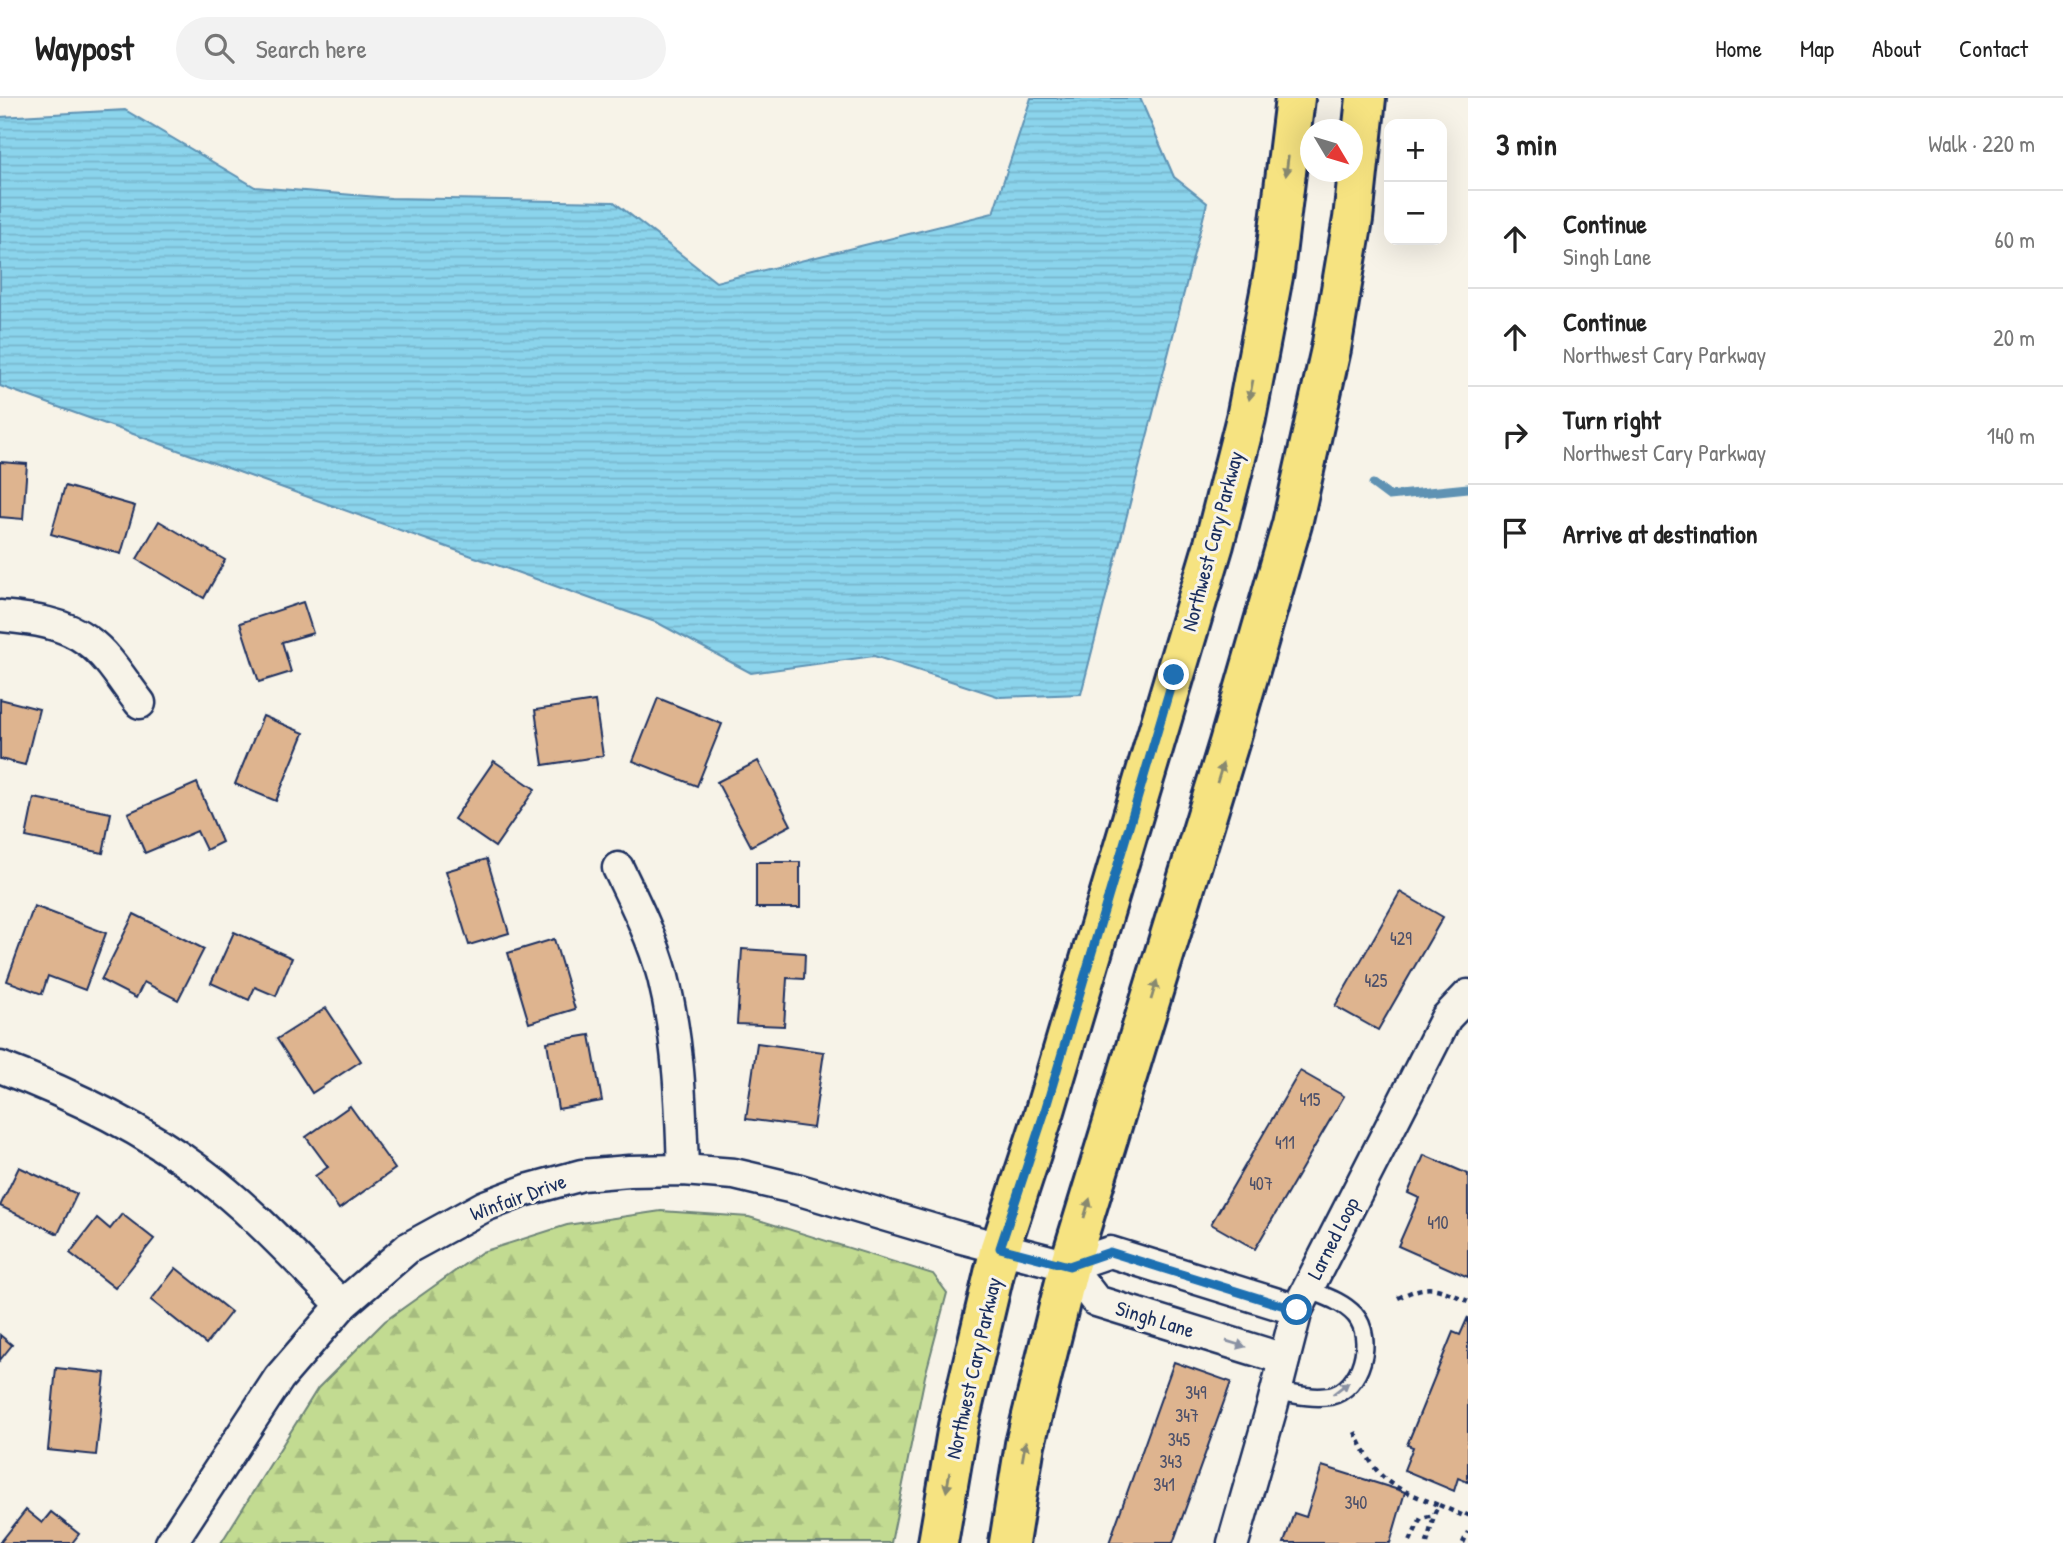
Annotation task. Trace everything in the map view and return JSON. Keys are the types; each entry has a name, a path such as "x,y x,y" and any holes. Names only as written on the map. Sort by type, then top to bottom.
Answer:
{"main road":[{"name":"Northwest Cary Parkway","path":"938,1543 958,1426 1003,1249 1217,531 1246,418 1274,271 1295,98"},
{"path":"1009,1543 1025,1444 1069,1266 1225,757 1292,524 1336,323 1353,219 1366,98"}],"street":[{"path":"0,616 44,622 68,629 87,640 100,652 140,703"},
{"path":"618,868 642,917 662,975 678,1055 683,1170"},
{"name":"Larned Loop","path":"1234,1543 1302,1300 1446,1018 1468,995"},
{"path":"0,1067 46,1084 114,1116 193,1167 258,1221 342,1305"},
{"name":"Winfair Drive","path":"172,1543 279,1378 342,1305 408,1248 485,1206 527,1190 582,1175 629,1171 683,1170 734,1174 793,1188 1003,1249"},
{"name":"Northwest Cary Parkway","path":"1003,1249 1069,1266"},
{"path":"1069,1266 1110,1252 1302,1300"},
{"name":"Singh Lane","path":"1069,1266 1096,1301 1284,1359"}],"lane":[{"path":"1276,1391 1331,1396 1345,1389 1362,1366 1363,1332 1356,1316 1340,1302 1302,1300"}],"path":[{"path":"1398,1298 1416,1289 1436,1287 1468,1301"},
{"path":"1355,1432 1371,1464 1390,1485 1468,1516"},
{"path":"1427,1543 1438,1505"},
{"path":"1409,1543 1421,1517 1434,1515"},
{"path":"1463,1543 1468,1532"}],"green space":[{"path":"661,1211 749,1217 933,1274 947,1293 925,1376 891,1543 221,1543 318,1388 385,1321 482,1252 567,1225"}],"water":[{"path":"1031,98 1140,98 1174,177 1207,203 1081,694 1000,697 874,656 751,673 658,623 0,386 0,117 125,110 255,187 391,198 614,202 716,282 993,213"}],"building":[{"path":"0,462 27,464 23,519 0,517"},
{"path":"65,486 135,506 121,554 51,534"},
{"path":"159,521 225,560 204,598 137,559"},
{"path":"303,602 313,633 282,642 291,672 259,682 240,623"},
{"path":"658,698 722,724 697,786 633,761"},
{"path":"0,699 39,709 25,765 0,759"},
{"path":"595,701 603,756 543,765 535,710"},
{"path":"263,716 304,733 276,801 235,784"},
{"path":"494,761 535,789 495,847 454,819"},
{"path":"758,761 791,825 751,846 717,782"},
{"path":"197,783 222,842 206,850 197,831 145,853 128,813"},
{"path":"34,798 111,813 103,853 26,837"},
{"path":"487,859 509,933 469,945 446,871"},
{"path":"756,862 800,862 800,908 756,908"},
{"path":"1400,892 1443,917 1378,1030 1335,1006"},
{"path":"34,906 106,933 85,990 48,976 42,994 7,981"},
{"path":"134,914 204,949 178,1000 144,982 136,998 101,980"},
{"path":"234,932 292,958 276,996 255,987 249,1000 211,983"},
{"path":"554,939 575,1009 529,1023 508,953"},
{"path":"742,949 805,953 804,979 787,978 784,1026 737,1024"},
{"path":"326,1008 361,1061 312,1093 277,1039"},
{"path":"590,1035 602,1101 558,1109 547,1042"},
{"path":"757,1043 824,1052 813,1128 746,1119"},
{"path":"1300,1071 1344,1096 1255,1249 1211,1224"},
{"path":"350,1106 395,1169 339,1209 315,1176 328,1167 306,1137"},
{"path":"1424,1155 1468,1174 1468,1277 1398,1246 1419,1198 1408,1193"},
{"path":"19,1167 77,1194 58,1234 0,1206"},
{"path":"122,1214 154,1239 115,1288 70,1253 97,1218 110,1229"},
{"path":"176,1268 231,1312 206,1344 151,1300"},
{"path":"1468,1317 1468,1482 1458,1478 1454,1491 1404,1470 1413,1447 1407,1445 1453,1332 1460,1335"},
{"path":"0,1335 12,1345 0,1360"},
{"path":"1174,1362 1231,1382 1173,1543 1109,1543"},
{"path":"56,1368 105,1373 96,1455 48,1450"},
{"path":"1322,1466 1405,1492 1390,1543 1284,1543 1294,1513 1306,1517"},
{"path":"26,1510 42,1523 51,1512 79,1534 72,1543 0,1543"}],"waterway":[{"path":"1373,484 1389,496 1468,488"}],"route":[{"path":"1174,675 1044,1114 1000,1248 1069,1266 1110,1252 1297,1310"}]}
